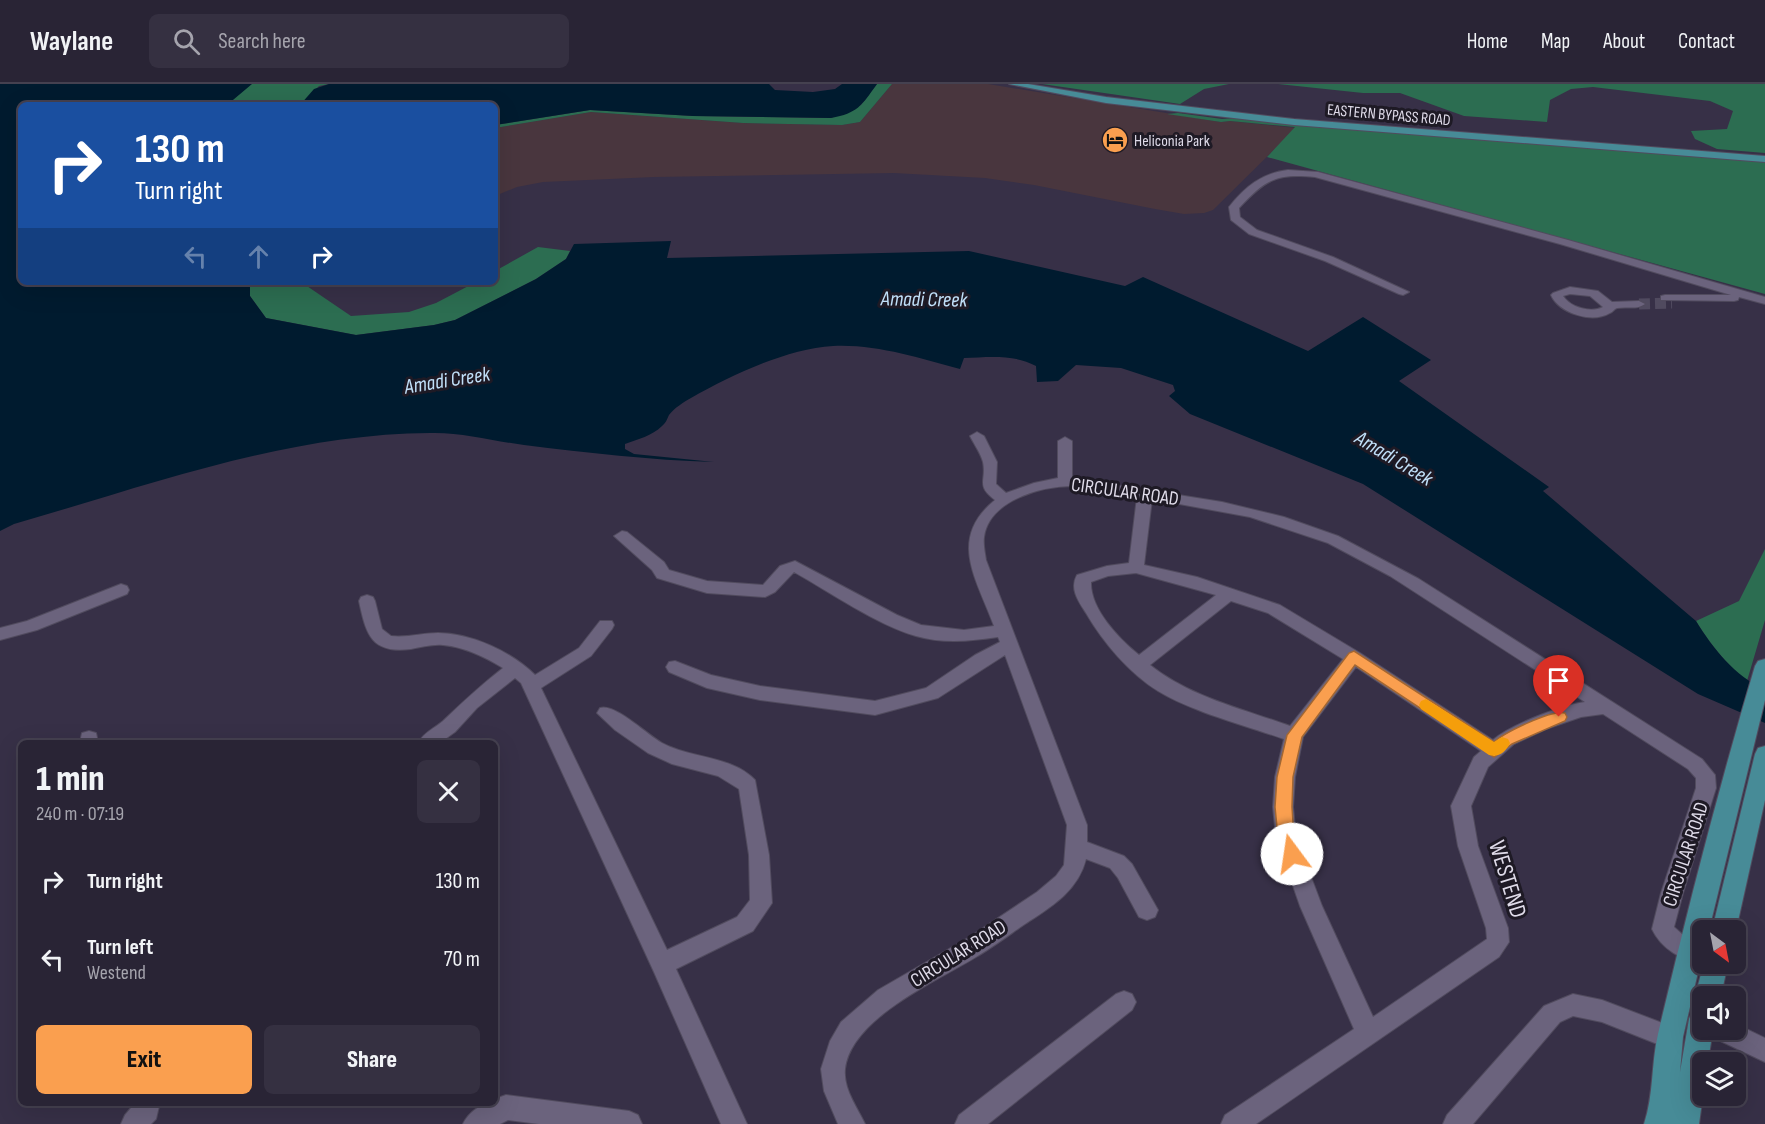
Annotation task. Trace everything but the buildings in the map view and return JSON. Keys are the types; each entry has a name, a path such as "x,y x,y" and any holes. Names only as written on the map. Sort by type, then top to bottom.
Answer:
{"main road":[{"name":"EASTERN BYPASS ROAD","path":"1013,84 1154,106 1272,120 1765,157"},
{"name":"EASTERN BYPASS ROAD","path":"1030,84 1174,106 1327,122 1765,157"},
{"path":"1704,920 1744,739 1763,672"},
{"path":"1726,920 1765,754"},
{"path":"1658,1124 1664,1105 1670,1037 1692,969"},
{"path":"1685,1124 1699,1040"}],"street":[{"path":"1403,292 1329,259 1253,232 1235,218 1234,207 1266,176 1282,172 1327,177 1548,238 1763,302"},
{"path":"1548,238 1645,272 1737,298 1763,302"},
{"path":"1566,290 1582,291 1599,296 1636,301 1609,307 1602,312 1579,311 1564,305 1557,298 1557,295 1566,290"},
{"path":"1599,296 1609,304 1609,307"},
{"path":"1737,298 1668,301 1763,302"},
{"path":"977,436 990,462 988,484 991,490 1005,500"},
{"path":"1065,441 1065,482"},
{"name":"CIRCULAR ROAD","path":"852,1124 834,1085 832,1067 837,1053 857,1023 877,1003 970,948 1048,896 1064,882 1072,871 1077,847 1077,825 1009,637 978,560 975,536 986,516 1005,500 1031,488 1065,482 1208,502 1302,529 1359,552 1695,764 1707,780 1706,788 1663,924 1663,928 1671,939 1692,951"},
{"path":"1136,567 1145,493"},
{"path":"622,536 658,566 663,574 683,582 707,587 765,591 772,587 788,568 795,566 891,619 919,631 964,636 1009,637"},
{"path":"1294,735 1173,691 1139,664 1105,631 1084,597 1083,579 1107,571 1136,567 1230,593 1274,609 1354,657 1494,750"},
{"path":"0,634 31,626 121,590"},
{"path":"1139,664 1230,593"},
{"path":"368,602 373,631 381,639 397,644 441,639 457,642 503,659 517,667 531,686 662,964 734,1124"},
{"path":"531,686 585,652 606,625"},
{"path":"675,667 707,681 760,693 874,708 932,693 981,660 1009,637"},
{"path":"1354,657 1294,735 1285,777 1284,807 1286,837 1311,906 1368,1033"},
{"path":"431,740 448,727 471,703 517,667"},
{"name":"WESTEND","path":"1234,1124 1491,950 1498,942 1497,928 1468,846 1461,806 1481,762 1507,739 1539,724 1580,710 1605,707"},
{"path":"606,713 634,735 671,755 697,762 741,779 748,786 759,855 761,903 745,924 662,964"},
{"path":"1077,847 1117,862 1125,871 1147,910"},
{"path":"968,1124 1124,1002"},
{"path":"1456,1124 1552,1014 1573,1005 1602,1011 1670,1037"},
{"path":"1744,1040 1765,1050"},
{"path":"500,1104 628,1124"},
{"path":"134,1124 147,1110 148,1106"},
{"path":"476,1124 498,1106"}],"shaded area":[{"path":"892,84 988,84 1221,122 1296,128 1213,210 1204,213 1184,214 1034,185 985,178 894,173 654,177 543,182 517,187 498,195 498,128 591,112 743,123 842,125 860,122"}],"green space":[{"path":"229,84 329,84 319,86 303,102 214,102"},
{"path":"877,84 892,84 860,122 842,125 743,123 591,112 498,128 498,125 590,110 693,116 831,118 861,105"},
{"path":"1042,84 1229,84 1204,89 1180,104"},
{"path":"1278,84 1765,84 1765,153 1717,149 1695,139 1691,131 1727,129 1733,111 1710,101 1593,87 1571,89 1550,100 1547,122 1464,116 1400,93 1363,93"},
{"path":"1178,113 1222,119 1236,118 1765,159 1765,294 1267,157 1295,127 1221,122 1167,114"},
{"path":"538,247 570,251 566,259 536,279 455,320 434,325 356,335 266,318 250,296 250,285 305,285 351,316 409,312 436,303 470,285 498,285 498,269"},
{"path":"1765,549 1765,620 1747,681 1719,653 1696,621 1739,601"}],"water":[{"name":"Amadi Creek","path":"0,84 252,84 231,102 18,102 18,285 250,285 250,296 266,318 356,335 455,320 536,279 566,259 574,244 671,241 667,258 969,251 1125,286 1143,277 1308,351 1363,317 1431,360 1399,381 1549,487 1543,491 1696,621 1710,642 1734,669 1765,690 1765,723 1698,694 1363,484 1190,414 1169,396 1175,391 1173,385 1121,368 1076,365 1058,381 1037,382 1036,366 1010,358 964,358 960,369 866,347 815,348 760,364 724,381 679,405 671,412 663,425 654,432 625,444 625,449 634,454 714,462 595,453 453,434 376,436 323,442 219,464 14,524 0,531"},
{"path":"329,84 769,84 775,90 813,92 835,89 842,84 877,84 867,98 853,111 831,118 693,116 590,110 498,125 498,102 303,102 314,89"}],"tunnel":[{"path":"1639,304 1672,303"}],"slow traffic":[{"path":"1426,705 1494,750 1502,743"}],"place":[{"name":"Heliconia Park","path":"1115,140"}],"route":[{"path":"1292,854 1286,837 1284,807 1285,777 1294,735 1354,657 1494,750 1507,739 1559,717"}]}
